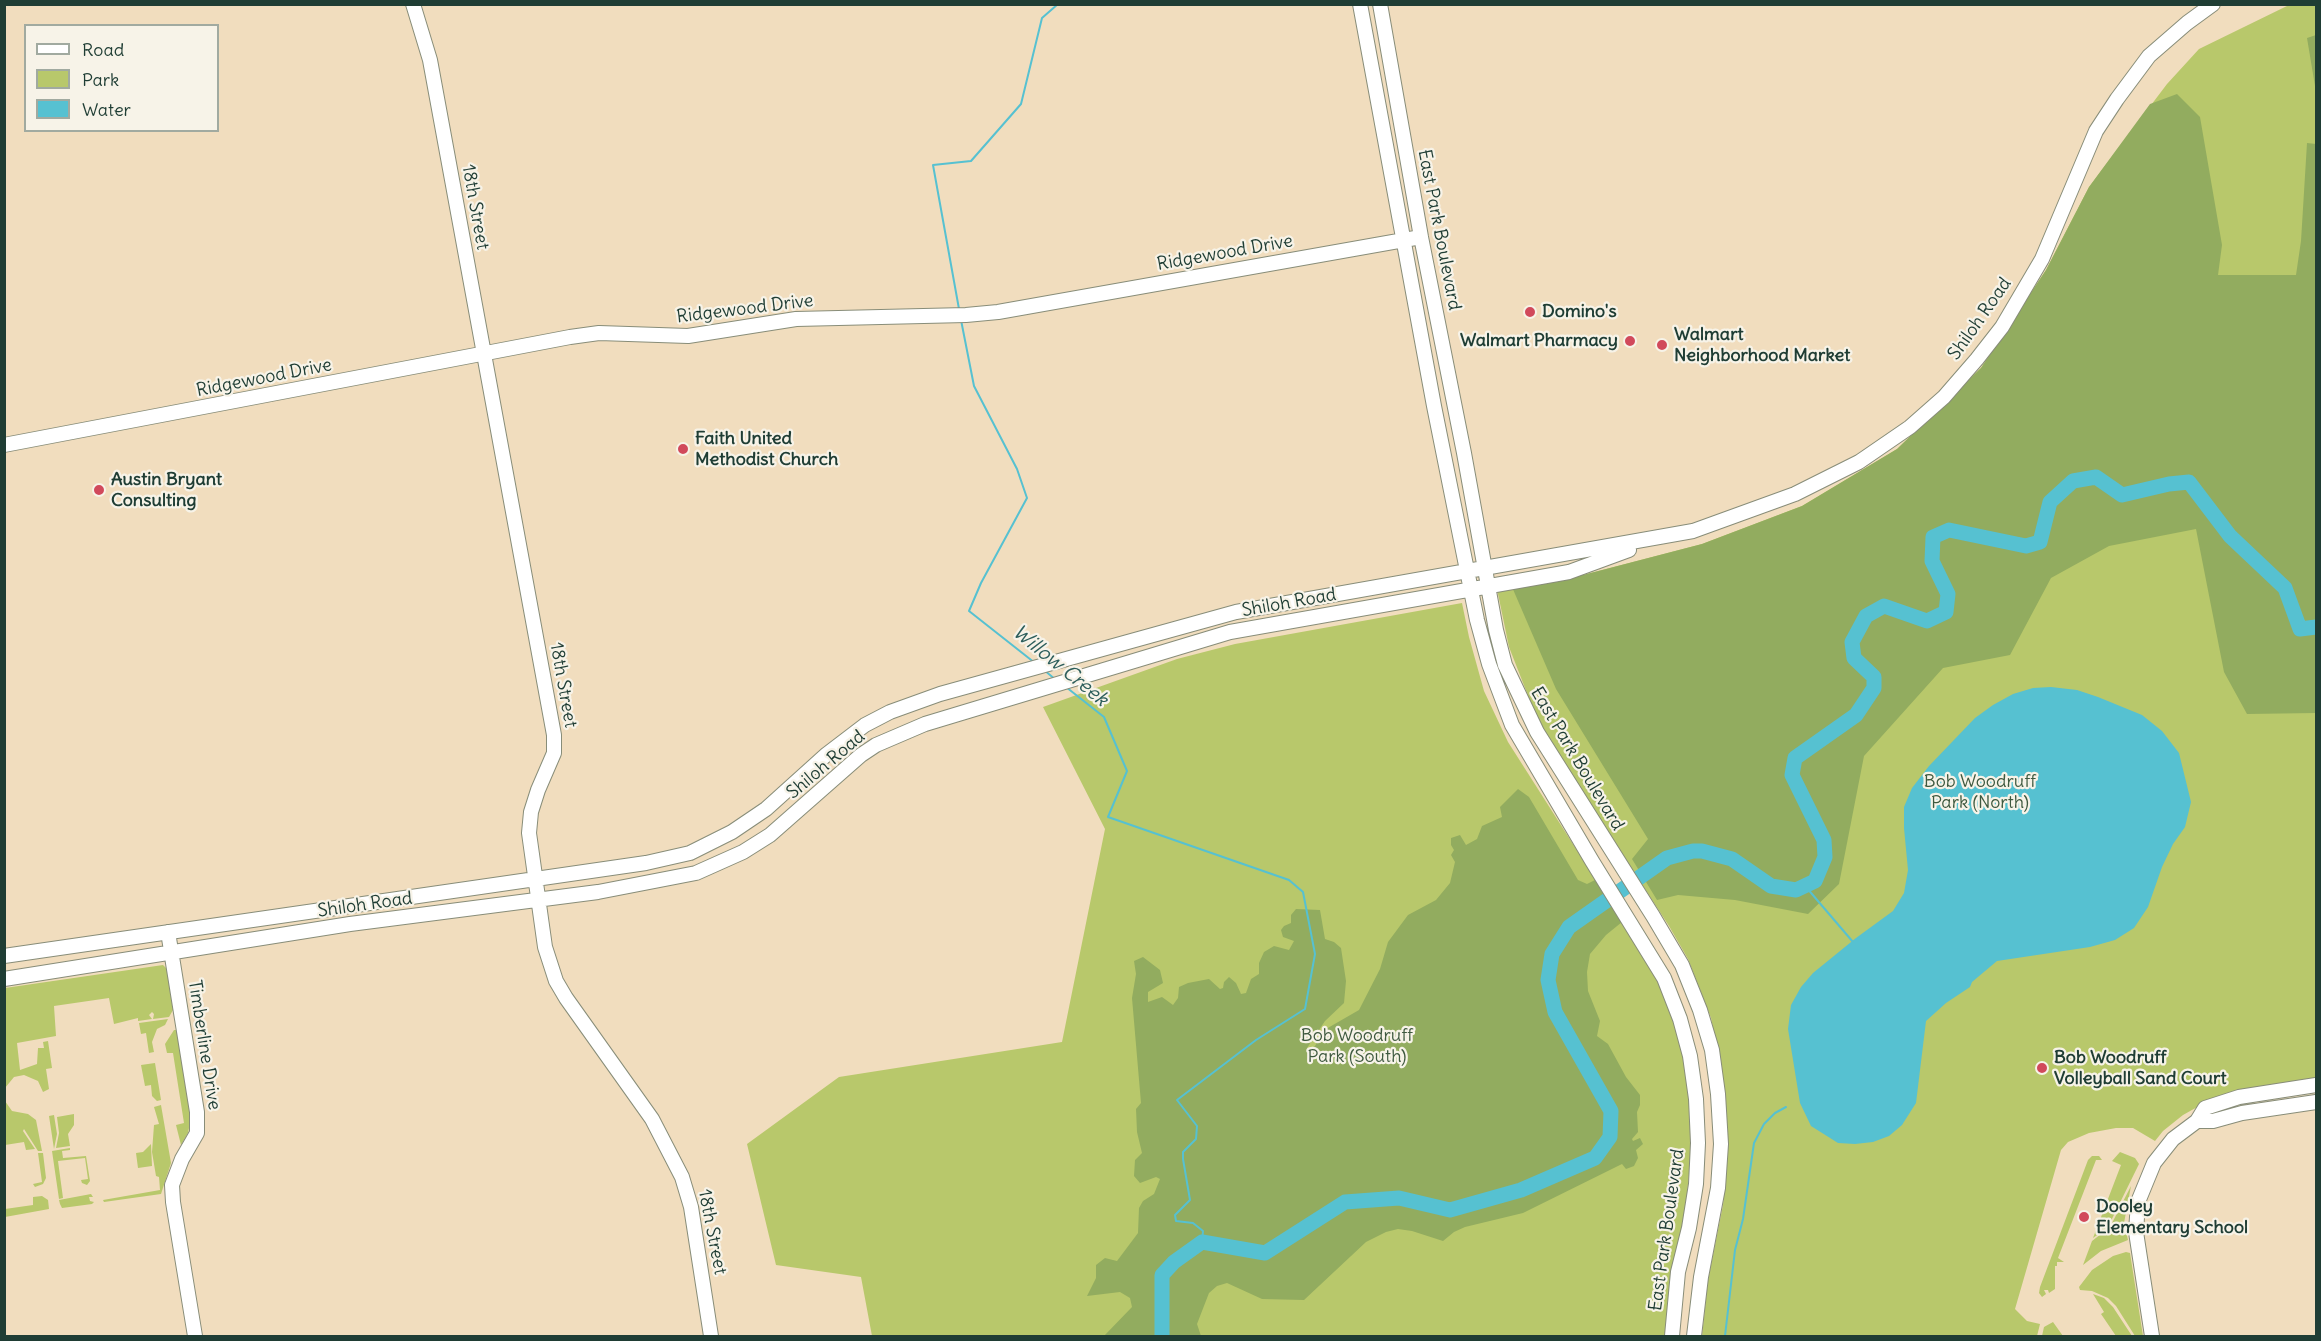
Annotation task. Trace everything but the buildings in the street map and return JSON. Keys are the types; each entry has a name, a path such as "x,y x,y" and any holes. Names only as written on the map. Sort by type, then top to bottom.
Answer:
{"main road":[{"name":"18th Street","path":"413,4 430,60 554,735 554,753 531,812 529,833 545,947 556,981 570,1005 652,1119 682,1177 696,1234 711,1336"},
{"name":"East Park Boulevard","path":"1360,4 1467,573 1489,664 1512,724 1664,978 1680,1019 1690,1056 1696,1099 1698,1143 1696,1184 1689,1228 1678,1272 1672,1336"},
{"name":"East Park Boulevard","path":"1380,4 1422,237 1505,665 1537,732 1682,965 1700,1010 1712,1050 1721,1144 1718,1188 1701,1277 1694,1336"},
{"name":"Shiloh Road","path":"4,956 535,880 690,854 732,832 766,809 827,754 865,725 910,704 1236,612 1467,573 1693,531 1795,494 1825,480 1880,448 1910,427 1944,397 1977,359 2002,327 2043,259 2096,131 2117,99 2150,56 2187,23 2213,4"},
{"name":"Ridgewood Drive","path":"4,445 599,333 688,336 796,319 966,315 998,312 1422,237"},
{"name":"Shiloh Road","path":"4,979 350,924 598,892 696,873 743,852 770,835 861,754 925,724 1230,632 1569,572 1667,536"},
{"name":"Timberline Drive","path":"168,932 197,1112 197,1133 182,1159 172,1185 195,1336"},
{"path":"2152,1336 2137,1245 2136,1218 2138,1202 2154,1163 2173,1139 2197,1121 2205,1108 2227,1100 2316,1085"},
{"path":"2197,1121 2212,1121 2242,1113 2316,1102"}],"green space":[{"name":"Bob Woodruff Park (North)","path":"2289,5 2316,5 2316,1080 2208,1101 2183,1115 2163,1131 2155,1141 2133,1128 2116,1128 2089,1133 2068,1142 2061,1150 2015,1309 2027,1321 2040,1324 2037,1336 1702,1336 1708,1280 1723,1205 1728,1149 1723,1078 1711,1018 1688,959 1669,926 1551,744 1536,716 1509,647 1497,589 1583,575 1702,544 1802,506 1897,449 1981,368 2046,270 2089,187 2167,84 2199,49"},
{"path":"2316,35 2316,85 2315,86 2307,38"},
{"path":"2177,94 2200,117 2222,245 2218,275 2296,275 2301,241 2307,143 2316,144 2316,713 2247,714 2224,672 2196,529 2109,546 2051,578 2010,655 1943,668 1864,756 1839,884 1808,914 1735,900 1678,895 1657,900 1632,859 1648,839 1556,689 1512,587 1583,575 1702,544 1802,506 1897,449 1981,368 2046,270 2089,187 2150,104"},
{"name":"Bob Woodruff Park (South)","path":"1462,603 1484,691 1508,742 1629,932 1656,978 1673,1018 1684,1061 1690,1103 1692,1142 1684,1226 1668,1299 1666,1336 872,1336 861,1277 776,1265 747,1144 839,1077 1062,1042 1105,829 1043,707 1177,659 1235,644"},
{"path":"1518,789 1529,797 1578,880 1587,884 1595,880 1622,922 1606,935 1590,954 1587,972 1588,991 1600,1021 1597,1036 1608,1044 1626,1077 1640,1095 1637,1112 1638,1132 1632,1139 1633,1141 1640,1138 1643,1144 1636,1150 1638,1158 1634,1166 1626,1169 1622,1164 1523,1213 1465,1227 1443,1241 1412,1231 1398,1229 1386,1232 1366,1242 1304,1300 1262,1299 1227,1283 1217,1286 1209,1293 1197,1324 1201,1336 1104,1336 1132,1307 1130,1298 1120,1292 1087,1296 1096,1278 1096,1265 1105,1258 1117,1261 1138,1233 1139,1208 1143,1201 1154,1194 1160,1179 1156,1177 1140,1183 1134,1176 1135,1160 1142,1153 1137,1132 1136,1109 1141,1103 1132,998 1136,974 1134,961 1143,957 1160,970 1163,983 1148,992 1148,1002 1162,997 1173,1005 1178,998 1179,987 1209,979 1220,989 1229,977 1236,983 1241,994 1246,993 1251,979 1259,974 1259,963 1264,952 1274,946 1289,950 1294,941 1283,937 1281,930 1291,923 1291,915 1296,909 1320,910 1325,939 1341,948 1346,981 1344,1003 1325,1021 1307,1048 1311,1052 1326,1029 1359,1010 1380,969 1388,942 1408,915 1436,900 1450,883 1455,862 1451,855 1454,850 1451,838 1460,835 1466,845 1477,839 1482,826 1502,817 1500,807"},
{"path":"163,965 167,969 173,1010 169,1017 153,1019 152,1012 149,1015 152,1019 138,1021 138,1018 114,1024 109,998 54,1006 56,1036 17,1043 20,1070 37,1064 38,1048 44,1048 43,1042 48,1041 52,1068 46,1069 49,1089 43,1092 38,1081 24,1075 14,1077 5,1088 5,988"},
{"path":"168,1019 165,1025 157,1029 152,1042 154,1052 149,1053 146,1033 141,1034 139,1023"},
{"path":"174,1030 178,1033 191,1118 188,1133 181,1145 176,1125 184,1123 173,1053 167,1053 165,1044"},
{"path":"155,1063 161,1100 157,1101 152,1096 151,1085 145,1086 141,1065"},
{"path":"5,1101 12,1111 28,1114 36,1120 42,1151 38,1151 24,1129 23,1131 35,1149 26,1150 24,1142 5,1145"},
{"path":"161,1105 171,1163 161,1194 104,1202 103,1200 160,1190 152,1152 154,1125 159,1124 154,1107"},
{"path":"74,1114 74,1125 68,1134 70,1146 56,1148 59,1133 57,1117"},
{"path":"54,1115 57,1134 54,1149 49,1116"},
{"path":"151,1144 152,1166 138,1168 136,1153 143,1152"},
{"path":"70,1148 70,1150 62,1151 63,1158 86,1156 90,1181 87,1185 81,1180 88,1179 85,1158 58,1161 63,1198 59,1199 52,1151"},
{"path":"2120,1152 2135,1158 2139,1164 2108,1227 2093,1238 2121,1165 2112,1161"},
{"path":"38,1153 43,1153 46,1178 43,1184 35,1187 33,1184 42,1182"},
{"path":"2092,1156 2099,1156 2102,1160 2096,1160 2058,1258 2064,1262 2057,1262 2055,1266 2055,1289 2049,1293 2048,1290 2044,1290 2046,1294 2042,1297 2039,1293 2040,1287 2088,1160"},
{"path":"2131,1186 2124,1223 2128,1240 2101,1251 2083,1265 2092,1241 2110,1227"},
{"path":"91,1194 93,1197 89,1197 90,1201 94,1202 92,1204 62,1208 60,1204 59,1200"},
{"path":"42,1196 48,1200 49,1209 5,1217 5,1209 33,1205 33,1197"},
{"path":"2130,1253 2143,1336 2135,1336 2116,1306 2108,1298 2092,1291 2080,1290 2079,1287 2092,1270 2113,1256"},
{"path":"2093,1294 2104,1298 2113,1307 2132,1336 2116,1336 2101,1314 2104,1312"},
{"path":"2053,1322 2063,1336 2042,1336 2044,1327"}],"water":[{"path":"2051,687 2077,690 2142,715 2162,731 2179,753 2191,802 2185,827 2173,844 2162,867 2148,907 2134,928 2115,940 2090,947 1997,961 1972,982 1970,987 1946,1003 1926,1021 1916,1103 1902,1125 1889,1136 1873,1142 1838,1143 1811,1126 1800,1103 1788,1029 1791,1005 1801,987 1813,973 1893,911 1904,893 1908,870 1904,807 1912,788 1929,766 1975,718 1993,705 2013,694 2033,688"}],"waterway":[{"name":"Willow Creek","path":"959,309 933,165 971,161 1021,104 1042,18 1058,4"},
{"name":"Willow Creek","path":"961,320 974,386 1017,469 1027,498 981,583 969,611 1035,663"},
{"path":"1162,1336 1162,1275 1174,1262 1202,1242 1265,1253 1345,1202 1399,1198 1450,1210 1521,1190 1595,1158 1610,1137 1611,1111 1555,1012 1548,980 1552,954 1569,927 1667,858 1702,851 1732,859 1771,886 1796,890 1815,881 1825,857 1824,840 1792,775 1795,758 1856,715 1874,688 1874,677 1854,658 1852,642 1866,616 1884,606 1927,621 1946,612 1948,594 1932,561 1933,537 1949,530 2026,546 2040,542 2050,502 2073,481 2096,477 2122,495 2169,484 2189,482 2230,536 2285,588 2300,629 2316,627"},
{"name":"Willow Creek","path":"1044,670 1056,680"},
{"name":"Willow Creek","path":"1066,687 1104,717 1127,771 1108,817 1289,880 1303,892 1315,954 1305,1009 1256,1040 1177,1100 1197,1126 1196,1139 1183,1152 1190,1200 1175,1215 1176,1221 1193,1223 1203,1231 1202,1242"},
{"path":"1806,887 1853,942"},
{"path":"1725,1336 1735,1250 1743,1219 1754,1143 1764,1124 1775,1113 1786,1107"}],"place":[{"name":"Domino's","path":"1530,312"},
{"name":"Walmart Pharmacy","path":"1630,341"},
{"name":"Walmart Neighborhood Market","path":"1662,345"},
{"name":"Faith United Methodist Church","path":"683,449"},
{"name":"Austin Bryant Consulting","path":"99,490"},
{"name":"Bob Woodruff Volleyball Sand Court","path":"2042,1068"},
{"name":"Dooley Elementary School","path":"2084,1217"}]}
